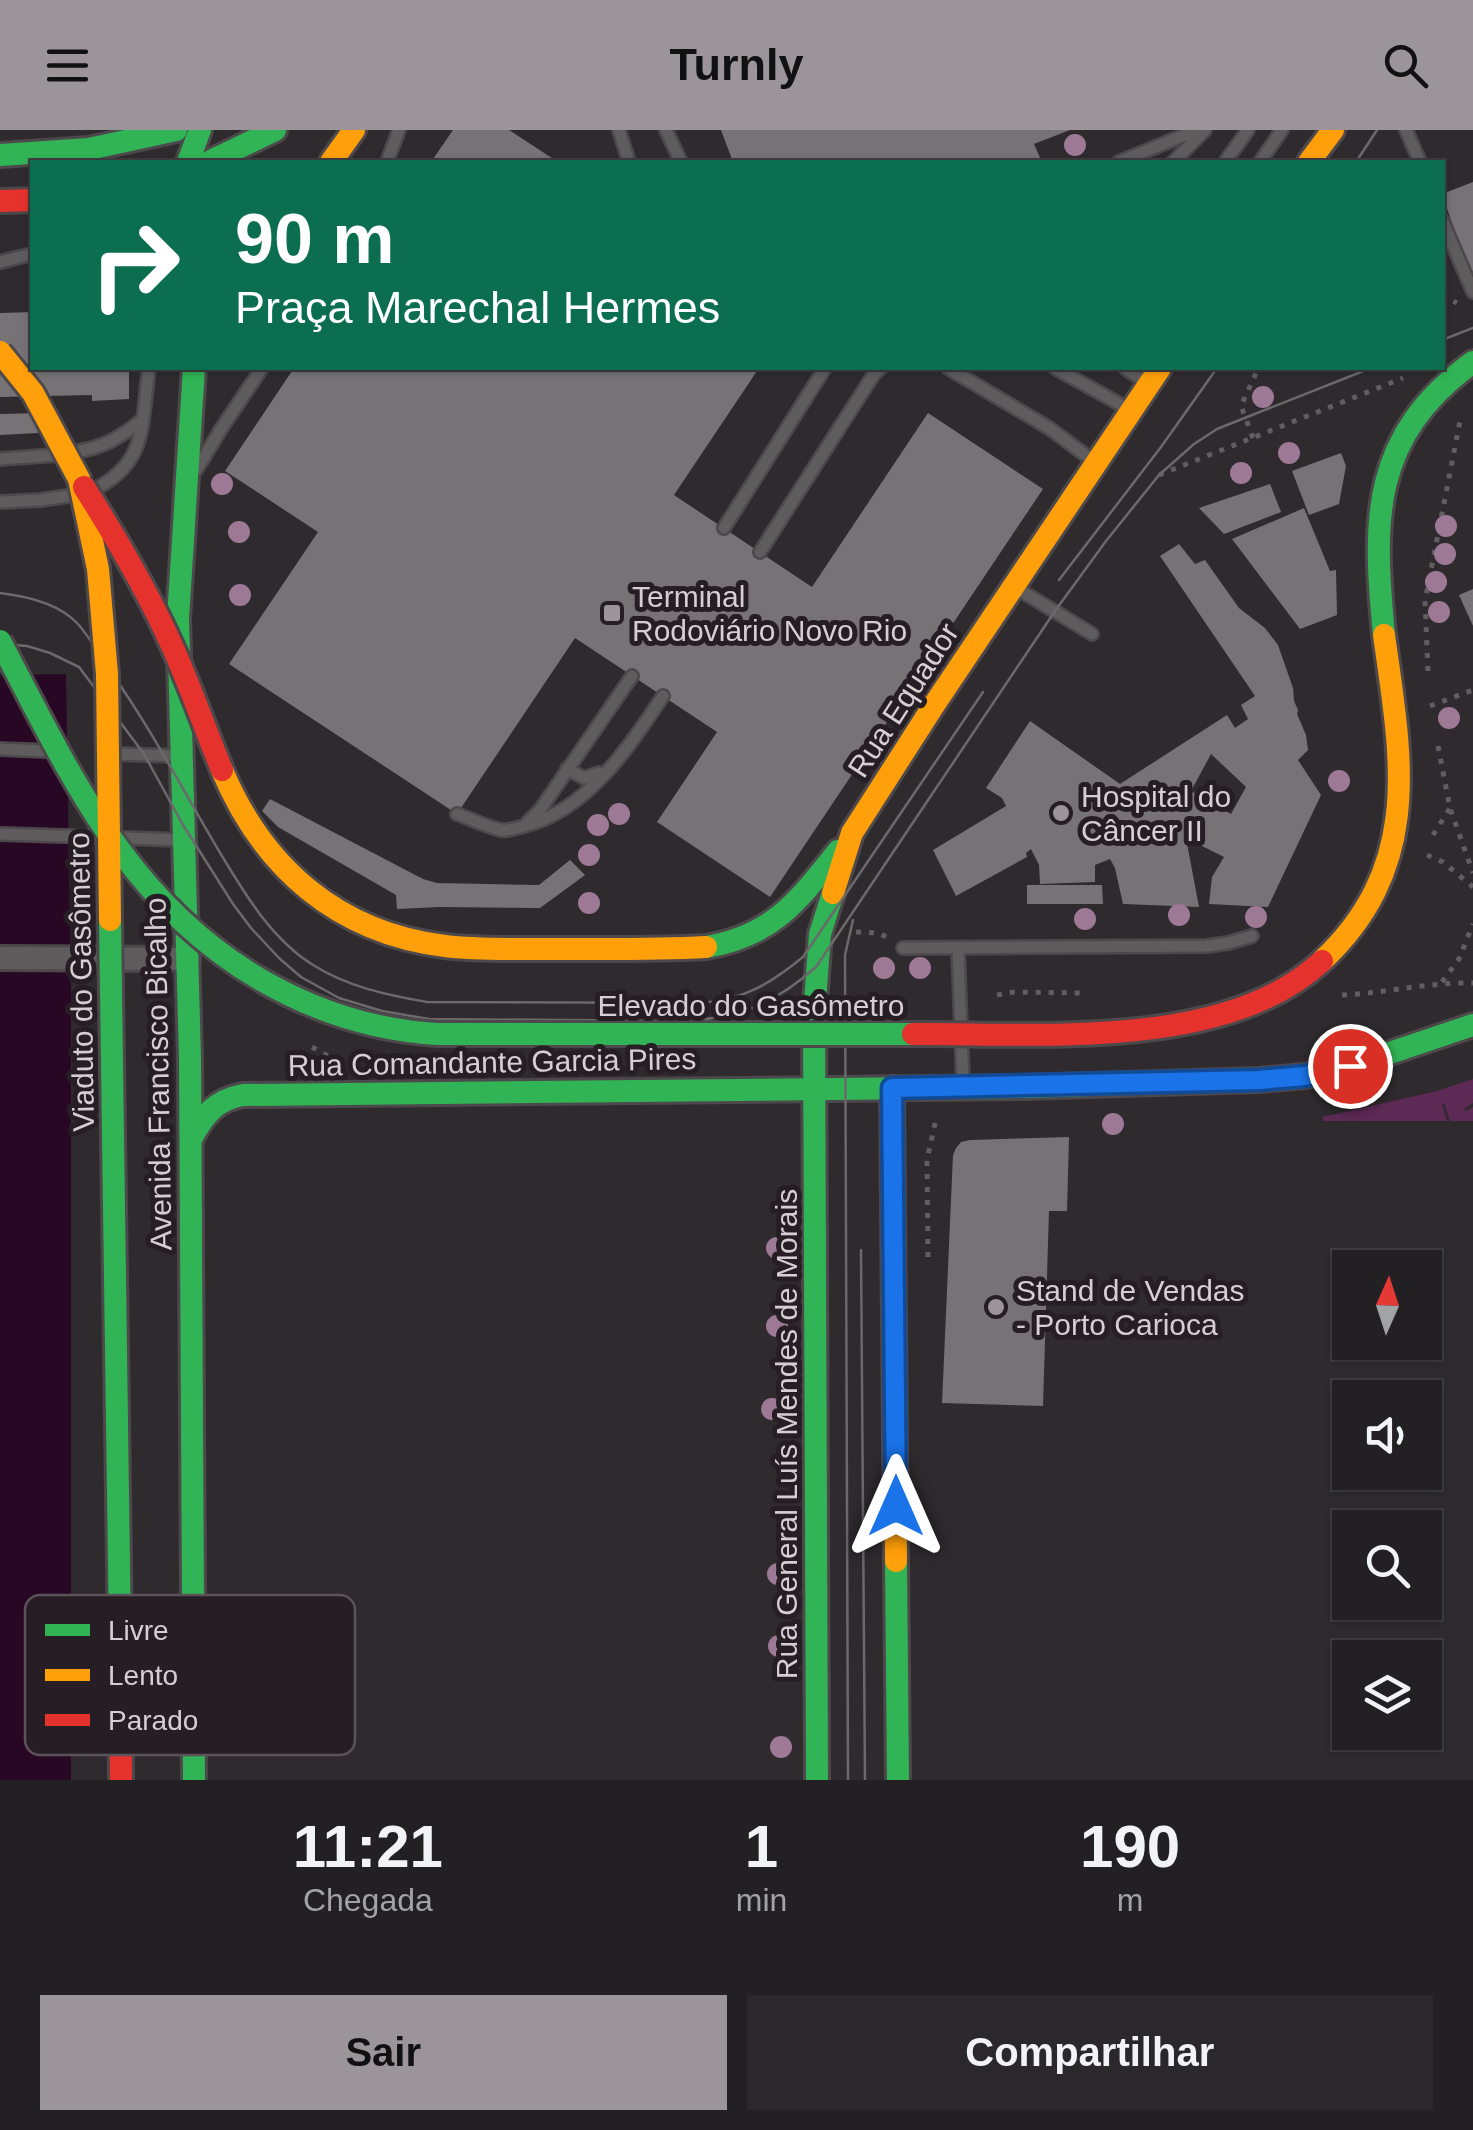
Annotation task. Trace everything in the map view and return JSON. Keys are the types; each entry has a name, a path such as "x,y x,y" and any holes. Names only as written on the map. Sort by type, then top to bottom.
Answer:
{"main road":[{"path":"0,156 115,145 176,130"},
{"path":"189,160 200,130"},
{"path":"213,160 276,130"},
{"path":"332,160 354,130"},
{"path":"1310,160 1333,130"},
{"path":"0,199 30,197"},
{"name":"Viaduto do Gasômetro","path":"0,352 33,393 79,479 98,569 107,674 119,1595"},
{"name":"Elevado do Gasômetro","path":"0,641 85,799 142,884 175,919 227,962 328,1012 386,1029 487,1036 1060,1034 1207,1022 1243,1011 1297,982 1342,940 1375,890 1398,819 1400,767 1378,561 1382,496 1404,434 1422,406 1440,386 1473,362"},
{"name":"Avenida Francisco Bicalho","path":"193,1595 188,959 178,618 194,370"},
{"name":"Rua Equador","path":"815,1088 815,981 820,934 852,833 1154,376"},
{"path":"79,479 154,605 243,815 272,858 296,882 349,917 418,942 443,946 562,950 706,946 741,941 774,922 804,893 852,833"},
{"name":"Rua Comandante Garcia Pires","path":"190,1139 200,1119 219,1100 244,1096 1143,1084 1285,1078 1376,1060 1473,1024"},
{"name":"Rua General Luís Mendes de Morais","path":"815,1088 817,1780"},
{"path":"892,1088 898,1780"},
{"name":"Viaduto do Gasômetro","path":"121,1755 121,1780"},
{"name":"Avenida Francisco Bicalho","path":"194,1755 194,1780"}],"street":[{"path":"0,958 188,959"}],"lane":[{"path":"388,160 399,130"},
{"path":"618,130 628,160"},
{"path":"666,130 680,160"},
{"path":"1124,160 1197,130"},
{"path":"1175,160 1205,130"},
{"path":"1226,160 1248,130"},
{"path":"1261,160 1282,130"},
{"path":"1406,130 1419,160"},
{"path":"1135,160 1145,152"},
{"path":"1445,227 1473,292"},
{"path":"0,262 30,254"},
{"path":"0,502 69,497 117,478 135,454 150,370"},
{"path":"185,490 261,370"},
{"path":"724,528 824,370"},
{"path":"760,552 879,370"},
{"path":"951,370 1064,438 1095,462"},
{"path":"1059,370 1131,410"},
{"path":"0,459 97,449 142,420"},
{"path":"1014,587 1092,634"},
{"path":"518,828 540,810 632,676"},
{"path":"457,814 504,831 564,810 617,758 663,696"},
{"path":"0,750 75,752"},
{"path":"93,752 182,756"},
{"path":"567,768 578,777 589,778 617,758"},
{"path":"0,834 184,840"},
{"path":"903,948 1207,946 1252,936"},
{"path":"958,948 964,1087"}],"path":[{"path":"1253,438 1242,406 1260,370"},
{"path":"1160,475 1413,374"},
{"path":"1428,671 1424,601 1463,404"},
{"path":"1430,706 1473,690"},
{"path":"1437,740 1450,808 1473,873"},
{"path":"1432,838 1450,808"},
{"path":"1422,854 1444,862 1473,886"},
{"path":"1442,982 1459,959 1473,924"},
{"path":"820,934 880,933 903,948"},
{"path":"1370,994 1442,982 1473,982"},
{"path":"928,1194 928,1160 940,1110"}],"shaded area":[{"path":"66,674 71,988 71,1595 25,1595 25,1755 71,1755 71,1780 0,1780 0,675"},
{"path":"1473,1079 1473,1103 1464,1109 1473,1107 1473,1121 1450,1121 1444,1103 1447,1121 1323,1121 1323,1117"}],"building":[{"path":"453,130 509,130 555,160 432,160"},
{"path":"721,130 1070,130 1034,144 1041,160 732,160"},
{"path":"1473,182 1473,283 1445,203 1445,193"},
{"path":"30,312 30,370 129,370 129,399 92,401 92,395 0,397 0,313"},
{"name":"Terminal Rodoviário Novo Rio","path":"293,370 758,370 674,495 812,587 928,413 1043,489 770,897 657,822 717,732 575,638 457,814 229,664 318,532 225,471"},
{"path":"39,413 38,433 0,435 0,414"},
{"path":"1341,453 1346,466 1339,504 1309,515 1292,471"},
{"path":"1270,484 1281,512 1224,534 1199,508"},
{"path":"1304,508 1330,571 1336,570 1337,615 1300,629 1232,539"},
{"path":"1179,544 1195,564 1205,560 1239,608 1265,628 1278,645 1293,688 1308,750 1298,760 1321,795 1268,907 1209,904 1212,877 1224,857 1186,838 1199,907 1123,904 1110,859 1095,865 1095,882 1040,884 1039,865 1031,849 1027,857 956,896 933,850 1006,806 1002,798 986,788 1030,721 1120,784 1227,715 1235,728 1248,719 1241,705 1255,696 1160,556","holes":["1211,754 1246,787 1231,814 1191,791"]},
{"path":"1473,589 1473,626 1459,595"},
{"path":"270,799 437,883 539,885 570,860 585,875 540,908 397,909 396,895 278,827 262,811"},
{"path":"1027,885 1102,885 1103,904 1027,904"},
{"name":"Stand de Vendas - Porto Carioca","path":"1069,1137 1067,1211 1049,1211 1043,1406 942,1403 956,1148 970,1140"}],"tram line":[{"path":"1357,160 1377,130"},
{"path":"1445,339 1473,328"},
{"path":"1059,580 1216,370"},
{"path":"0,644 27,646 79,667 144,754 183,825 251,928 301,977 339,998 429,1019 688,1021 726,1016 772,999 816,967 1055,611 1159,475 1217,429 1366,370"},
{"path":"0,593 51,606 82,628 142,718 243,890 286,944 313,965 354,985 427,1002 702,1003 744,994 768,982 803,957 983,692"},
{"path":"848,1780 845,955 853,920"},
{"path":"861,1250 865,1780"}],"traffic: fast":[{"path":"0,155 89,149 176,130"},
{"path":"189,160 200,130"},
{"path":"213,160 275,130"},
{"path":"1384,635 1379,554 1386,484 1397,451 1414,420 1439,391 1473,362"},
{"path":"193,1595 190,1058 178,618 194,370"},
{"path":"0,641 78,786 138,874 174,914 216,949 263,981 304,1002 368,1024 437,1034 913,1034"},
{"path":"706,947 729,942 767,925 810,886 838,851"},
{"path":"817,1780 814,1015 820,934 833,893"},
{"path":"110,920 119,1595"},
{"path":"191,1139 211,1110 243,1095 1023,1087 1259,1080 1351,1066 1473,1025"},
{"path":"896,1561 898,1780"},
{"path":"194,1755 194,1780"}],"traffic: slow":[{"path":"332,160 354,130"},
{"path":"1310,160 1333,130"},
{"path":"0,352 33,393 79,479 98,569 107,674 110,920"},
{"path":"833,893 852,833 1159,370"},
{"path":"1322,961 1355,924 1377,887 1391,848 1398,808 1399,766 1384,635"},
{"path":"222,770 259,837 282,865 309,890 371,927 406,939 470,948 706,947"},
{"path":"892,1088 896,1561"}],"traffic: jam":[{"path":"0,201 30,200"},
{"path":"84,487 163,627 222,770"},
{"path":"913,1034 1072,1034 1183,1023 1235,1010 1282,990 1322,961"},
{"path":"121,1755 121,1780"}],"place":[{"name":"Terminal Rodoviário Novo Rio","path":"612,613"},
{"name":"Hospital do Câncer II","path":"1061,813"},
{"name":"Stand de Vendas - Porto Carioca","path":"996,1307"}],"route":[{"path":"896,1506 892,1088 1259,1080 1305,1076 1350,1066"}]}
